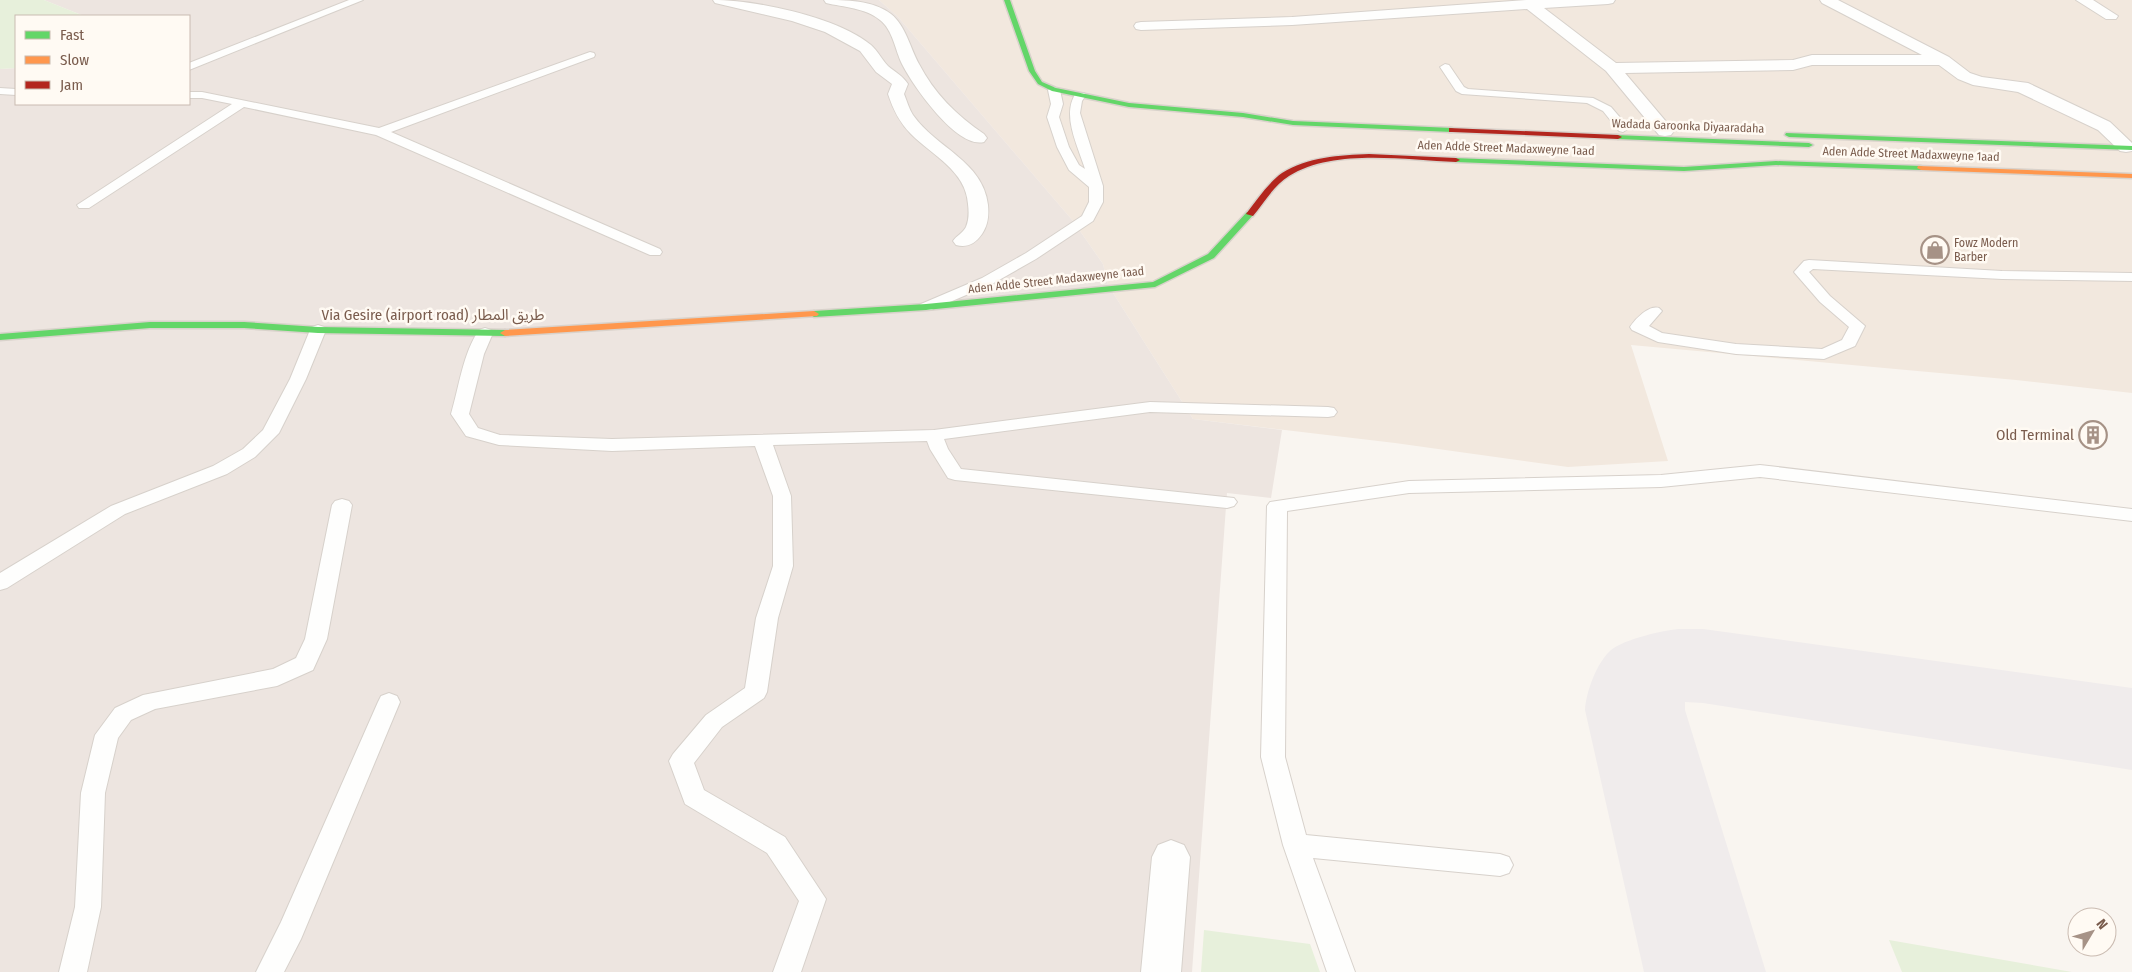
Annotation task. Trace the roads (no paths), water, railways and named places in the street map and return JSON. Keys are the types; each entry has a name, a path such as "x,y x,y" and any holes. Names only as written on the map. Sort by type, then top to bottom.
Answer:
{"main road":[{"name":"Wadada Garoonka Diyaaradaha","path":"1008,0 1032,71 1040,82 1054,90 1129,105 1243,115 1318,125 2130,151"},
{"name":"Wadada Garoonka Diyaaradaha","path":"1243,115 1302,114 2130,151"},
{"name":"Aden Adde Street Madaxweyne 1aad","path":"926,307 1155,284 1211,256 1286,175 1316,161 1363,157 1684,169 1776,163 2132,176"},
{"name":"Via Gesire (airport road) طريق المطار","path":"0,337 150,325 244,325 318,330 511,333 926,307"}],"street":[{"path":"720,0 803,18 840,31 868,50 883,70 894,76 900,84 896,94 906,118 928,140 960,166 976,188 979,210 978,224 970,236 963,241"},
{"path":"832,0 881,13 892,24 911,64 943,111 961,127 978,138"},
{"path":"1141,26 1292,21 1608,0"},
{"path":"1827,0 1943,60 1964,76 1979,82 2022,87 2082,115 2104,126 2130,151"},
{"path":"2083,0 2111,16"},
{"path":"1530,4 1612,68 1665,131"},
{"path":"1280,7 1292,21"},
{"path":"1456,9 1473,24"},
{"path":"1282,36 1339,32"},
{"path":"1612,68 1793,65 1812,60 1943,60"},
{"path":"1161,972 1171,856"}],"lane":[{"path":"190,67 358,0"},
{"path":"380,132 590,55"},
{"path":"1445,68 1460,89 1466,92 1589,100 1607,109 1623,128"},
{"path":"1054,90 1057,104 1053,117 1063,147 1074,167 1096,186"},
{"path":"0,91 15,92"},
{"path":"190,95 342,122 380,132 655,252"},
{"path":"926,307 987,281 1031,256 1088,218 1096,202 1096,186 1074,113 1076,101 1080,95"},
{"path":"84,205 242,103"},
{"path":"1654,311 1648,320 1638,327 1658,337 1736,349 1824,354 1849,343 1857,326 1825,299 1801,272 1809,264 2010,275 2132,277"},
{"path":"0,583 118,510 220,470 250,453 270,433 298,380 318,330"},
{"path":"485,333 476,354 460,414 472,432 499,440 612,444 934,435 1150,407 1328,412"},
{"path":"934,435 939,449 955,474 1226,502"},
{"path":"762,439 782,496 783,566 768,618 756,692 714,721 681,761 694,797 776,845 813,899 787,972"},
{"path":"1341,972 1296,845 1273,757 1277,506 1409,487 1661,481 1760,471 2132,515"},
{"path":"73,972 88,907 93,793 107,735 123,714 152,701 277,677 305,664 316,639 342,504"},
{"path":"270,972 291,930 389,702"},
{"path":"1296,845 1500,865"}],"place":[{"name":"Fowz Modern Barber","path":"1935,250"},
{"name":"Old Terminal","path":"2093,435"}]}
